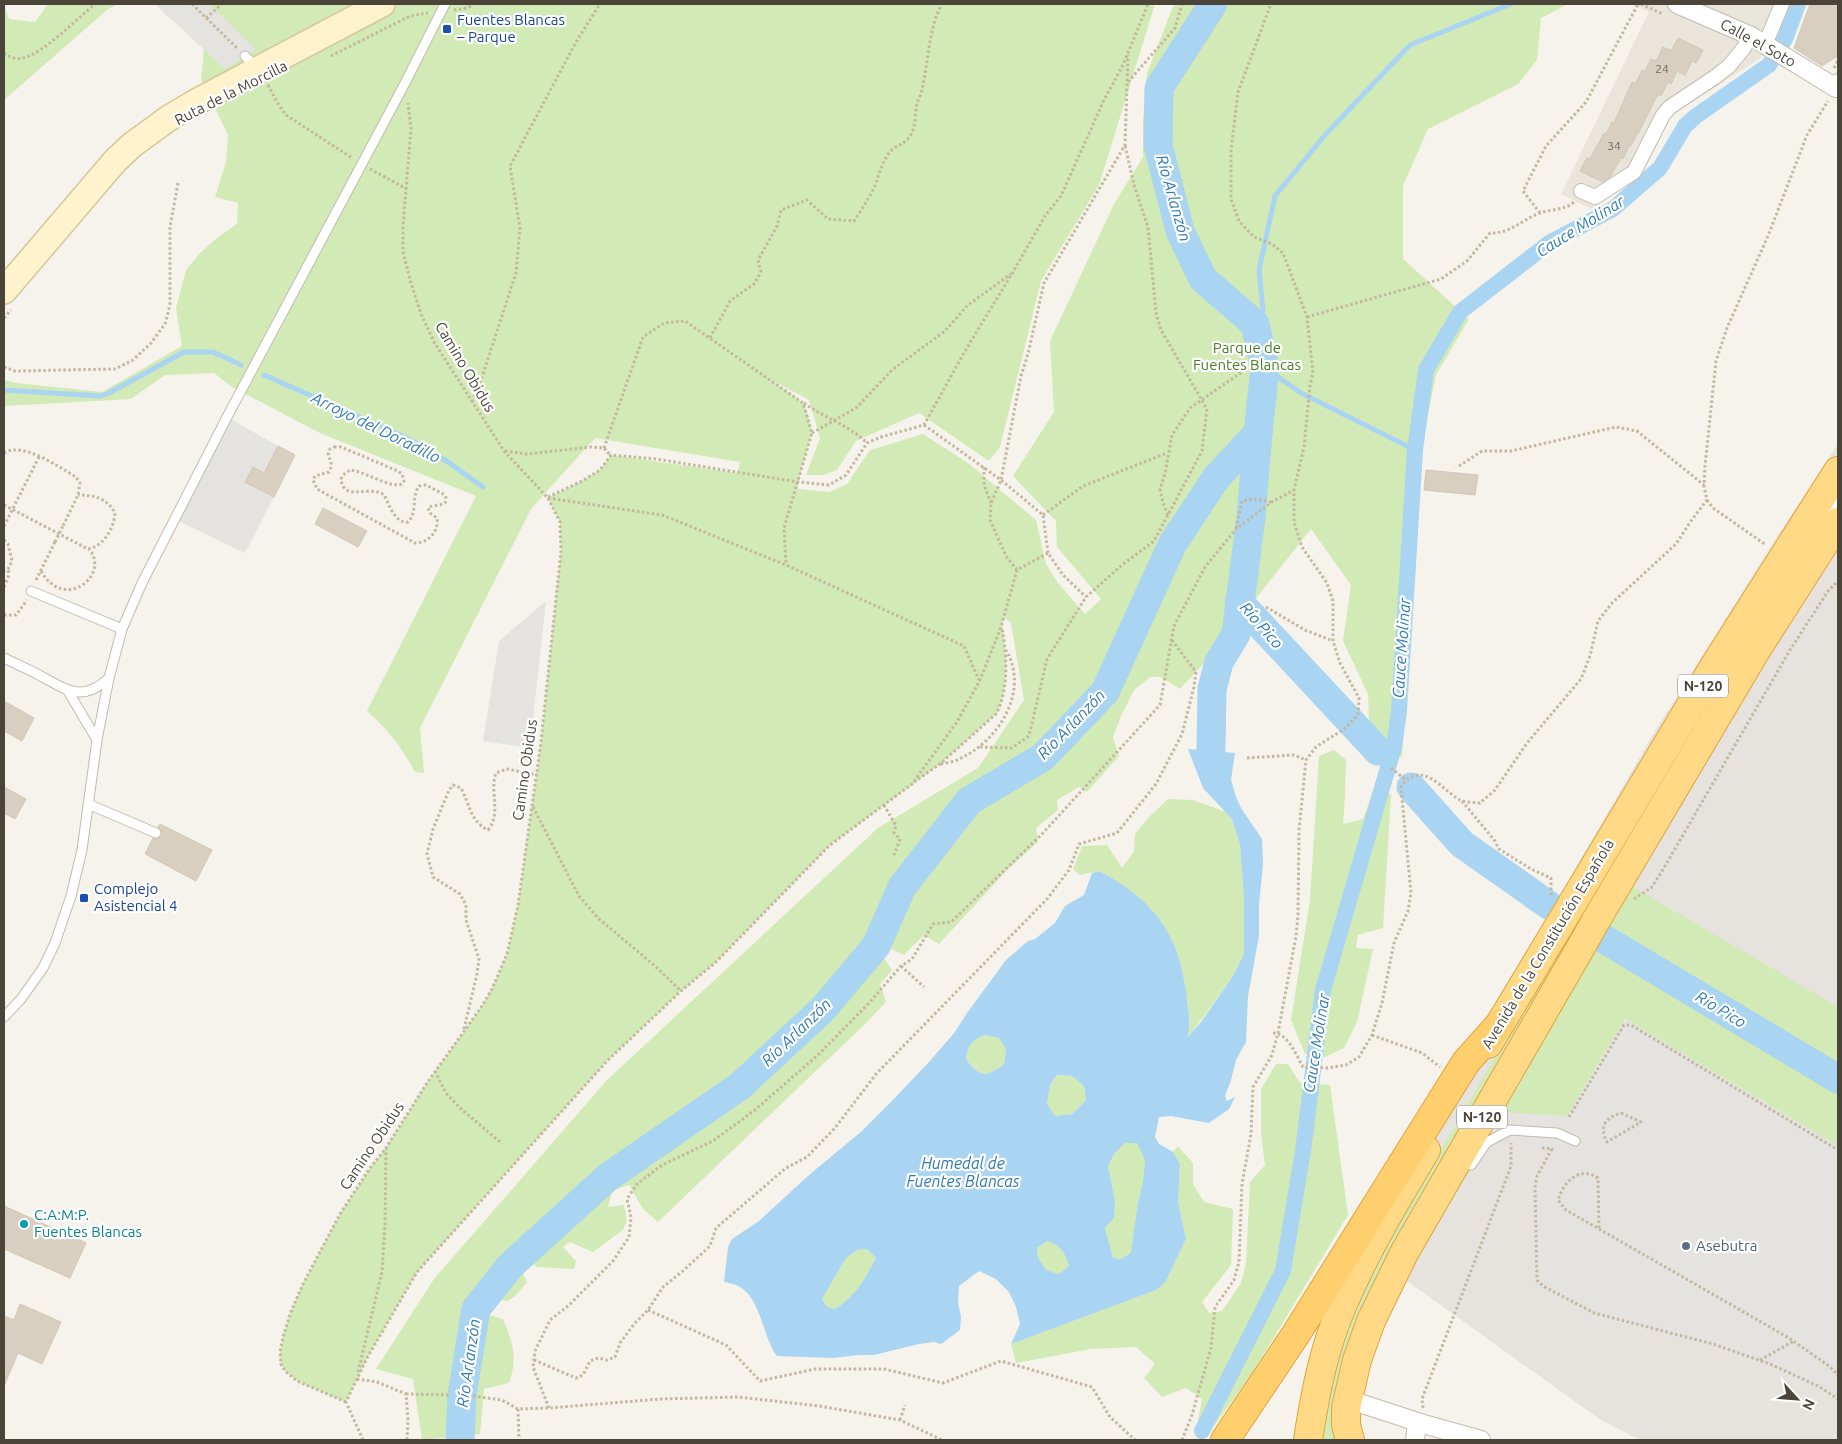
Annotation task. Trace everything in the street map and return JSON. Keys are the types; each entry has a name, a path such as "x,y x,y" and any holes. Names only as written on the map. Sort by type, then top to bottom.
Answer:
{"highway":[{"name":"Avenida de la Constitución Española","path":"1308,1440 1320,1376 1337,1320 1355,1277 1403,1190 1501,1023 1561,910 1838,471"},
{"name":"Avenida de la Constitución Española","path":"1350,1440 1346,1425 1348,1399 1357,1360 1383,1295 1429,1209 1590,931 1755,652 1831,532"},
{"path":"1225,1440 1302,1326 1466,1062 1501,1023"}],"main road":[{"path":"9,298 99,178 132,145 169,118 262,77 382,4"}],"street":[{"name":"Calle el Soto","path":"1677,4 1760,42 1837,86"},
{"path":"1580,191 1595,197 1634,172 1663,115 1670,107 1716,77 1743,50 1760,42 1769,35 1782,4"},
{"path":"1348,1399 1422,1424 1482,1440"},
{"path":"1415,1440 1422,1424"}],"lane":[{"path":"4,1017 21,999 43,968 55,943 71,896 82,850 97,740 122,629 142,583 183,502 404,85 443,7"},
{"path":"1831,532 1819,530 1838,497"},
{"path":"31,591 122,629"},
{"path":"4,658 68,691 81,693 90,691 99,688 110,678"},
{"path":"68,691 97,740"},
{"path":"88,804 156,833"},
{"path":"1466,1172 1487,1142 1510,1130 1557,1133 1575,1141"},
{"path":"1383,1295 1406,1272"}],"path":[{"path":"4,54 16,59 24,58 40,50 95,4"},
{"path":"192,4 262,77 286,115 362,164 407,189"},
{"path":"206,18 222,4"},
{"path":"326,58 410,16 443,7 467,8 474,4"},
{"path":"472,402 516,273 520,228 510,166 576,42 600,4"},
{"path":"710,338 730,301 754,284 761,272 758,260 777,226 781,210 807,200 828,219 854,221 875,186 878,172 890,152 907,142 913,130 917,104 922,91 925,66 938,10 942,4"},
{"path":"504,451 527,454 591,447 604,448 611,455 656,459 798,482 829,485 846,475 867,443 881,437 924,425 965,351 1045,216 1061,196 1104,100 1123,65 1148,4"},
{"path":"1127,84 1175,28 1182,4"},
{"path":"1182,1440 1192,1415 1211,1348 1215,1307 1234,1280 1239,1262 1242,1184 1251,1134 1252,1087 1272,1055 1278,1033 1298,916 1299,830 1306,760 1316,747 1344,729 1358,716 1359,698 1340,663 1333,641 1333,601 1326,583 1302,547 1294,522 1294,490 1304,447 1313,373 1306,317 1283,252 1272,244 1254,237 1239,221 1231,199 1230,151 1238,92 1271,4"},
{"path":"1540,213 1523,191 1546,146 1586,102 1638,4"},
{"path":"980,747 1012,748 1029,736 1047,659 1086,597 1122,565 1154,542 1202,451 1207,409 1161,330 1156,313 1148,227 1134,185 1125,145 1128,52"},
{"name":"Camino Obidus","path":"346,1402 298,1381 285,1371 281,1364 280,1352 290,1314 340,1214 492,989 507,954 518,905 537,775 561,551 560,522 548,498 504,451 434,342 421,314 404,252 403,224 412,129 404,85"},
{"path":"1783,557 1713,508 1707,500 1704,486 1716,361 1727,328 1768,236 1807,135 1837,86"},
{"path":"1017,570 1006,556 990,520 991,503 1001,480 1021,376 1028,354 1044,283 1125,145"},
{"path":"4,367 15,371 115,369 133,360 151,343 165,324 170,305 170,227 178,183"},
{"path":"1306,317 1441,279 1467,260 1490,233 1501,234 1540,213 1571,205 1580,191"},
{"path":"812,433 856,408 892,370 945,331 968,305 1013,272"},
{"path":"4,318 9,298"},
{"path":"604,448 643,337 664,323 685,321 816,412 856,432 867,443"},
{"path":"1168,515 1162,503 1160,489 1165,474 1172,435 1190,408 1242,372"},
{"path":"786,564 784,528 812,433 803,403"},
{"path":"924,425 984,467 1043,515 1048,553 1064,575 1086,597"},
{"path":"1459,466 1482,451 1511,451 1616,426 1637,431 1704,486"},
{"path":"341,447 402,474 404,481 396,486 360,470 350,470 343,474 341,479 344,488 351,492 372,490 380,492 384,495 398,520 403,523 408,522 414,513 415,490 419,486 426,485 445,495 447,499 445,503 428,508 430,513 437,518 438,523 434,531 426,541 415,543 317,489 313,484 315,476 328,472 331,468 332,464 328,455 330,449 341,447"},
{"path":"4,453 8,450 28,451 76,476 80,483 78,495 55,542"},
{"path":"1043,515 1083,486 1168,452"},
{"path":"548,498 600,470 611,455"},
{"path":"4,526 39,456"},
{"path":"984,467 984,485 991,503"},
{"path":"549,1408 534,1367 535,1351 550,1320 568,1306 613,1261 629,1237 631,1217 627,1199 637,1184 662,1165 713,1141 755,1110 819,1054 869,1003 901,966 912,959 933,924 951,922 1043,833 1160,705 1174,626 1205,567 1236,529 1272,502 1294,490"},
{"path":"78,495 90,495 101,499 110,505 115,513 111,529 105,538 95,548 88,549"},
{"path":"548,498 662,515 786,564 964,646 980,680"},
{"path":"1236,529 1242,501 1252,499 1272,502"},
{"path":"1462,801 1480,803 1496,790 1527,743 1581,679 1590,656 1598,621 1612,604 1676,544 1690,521 1707,500"},
{"path":"4,505 88,549 93,554 95,565 88,580 82,587 70,589 55,586 44,577 41,571"},
{"path":"4,540 11,550 12,561 4,587"},
{"path":"912,784 957,722 980,680 1002,627 1017,570 1048,553"},
{"path":"4,571 8,569"},
{"path":"1631,902 1651,888 1661,873 1790,650 1818,605 1838,581"},
{"path":"1266,607 1305,630 1333,641"},
{"path":"363,1440 346,1402 367,1358 417,1272 607,1061 681,991 715,963 830,845 940,764 996,714 1002,704 1004,681 1005,648 1002,627"},
{"path":"534,1360 576,1378 583,1375 590,1361 598,1358 607,1360 614,1357 620,1343 634,1324 648,1310 663,1287 710,1246 716,1228 786,1168 807,1157 835,1128 876,1074 1047,899 1069,870 1079,844 1117,833 1156,784 1182,734 1196,672 1171,639"},
{"path":"940,764 958,760 980,747 994,733 1012,704 1015,691 1014,669 1011,658 1005,648"},
{"path":"1247,758 1294,755 1306,760"},
{"path":"1391,768 1406,780"},
{"path":"464,1030 477,974 478,959 466,920 466,905 460,894 433,877 428,863 427,854 433,830 449,790 453,785 461,788 474,821 488,830 493,824 496,813 493,782 496,773 507,769 537,775"},
{"path":"1273,1033 1284,1036 1303,1067 1327,1068 1346,1065 1359,1057 1372,1035 1382,1003 1394,943 1408,911 1411,893 1401,787 1406,780 1414,775 1427,776 1462,801 1495,841 1498,849 1531,869 1551,878 1561,910"},
{"path":"884,805 896,826 894,833 900,839 894,855"},
{"path":"532,806 578,896 598,918 681,991"},
{"path":"901,966 924,987"},
{"path":"1569,1117 1626,1024 1838,1150"},
{"path":"1372,1035 1422,1053 1455,1080"},
{"path":"435,1071 446,1093 460,1108 500,1142"},
{"path":"1621,1113 1641,1122 1607,1142 1602,1129 1608,1120 1614,1115 1621,1113"},
{"path":"1422,1424 1422,1399 1511,1166 1510,1130"},
{"path":"356,1379 382,1272 385,1226 386,1148"},
{"path":"1542,1148 1552,1149 1537,1176 1535,1186 1536,1280 1543,1286 1594,1314 1714,1344 1760,1360 1818,1386 1838,1399"},
{"path":"1598,1228 1598,1178 1594,1175 1586,1174 1568,1181 1558,1200 1560,1205 1566,1210 1794,1341 1829,1366 1838,1375"},
{"path":"648,1310 726,1345 760,1382 816,1368 884,1369 943,1383 1000,1361 1092,1387 1110,1417 1135,1440"},
{"path":"1760,1360 1794,1341"},
{"path":"356,1379 377,1382 406,1394 451,1395"},
{"path":"406,1394 408,1440"},
{"path":"473,1396 502,1400 518,1409 660,1399 738,1397 819,1406 900,1420 942,1440"},
{"path":"900,1420 905,1405"},
{"path":"518,1409 519,1440"}],"shaded area":[{"path":"155,4 209,4 256,49 225,69"},
{"path":"1633,4 1788,4 1775,36 1761,58 1670,116 1641,174 1591,209 1561,194 1649,12"},
{"path":"227,417 278,446 264,473 253,467 245,482 274,497 245,553 174,519"},
{"path":"1838,444 1838,1440 1640,1440 1601,1420 1347,1238 1528,950 1655,731 1776,538"},
{"path":"546,601 530,748 483,741 499,641"},
{"name":"Asebutra","path":"1625,1019 1838,1146 1838,1403 1817,1389 1710,1347 1588,1316 1534,1285 1532,1183 1548,1151 1526,1149 1533,1114 1567,1116"}],"green space":[{"path":"4,4 9,19 35,22 48,4 118,4 108,9 4,100"},
{"name":"Parque de Fuentes Blancas","path":"155,4 1155,4 1099,185 1041,281 1000,447 989,461 919,413 856,441 837,470 824,475 806,475 820,438 809,400 770,379 803,403 808,415 812,433 798,482 798,489 829,492 847,484 870,450 923,434 968,463 1036,520 1046,564 1058,583 1085,614 1101,599 1057,547 1056,521 1013,476 1054,412 1050,341 1114,204 1143,157 1143,119 1147,73 1174,4 1568,4 1541,18 1537,60 1518,84 1428,129 1403,186 1403,259 1469,319 1436,375 1421,448 1402,758 1369,721 1368,694 1343,641 1351,585 1311,529 1257,597 1239,626 1180,689 1161,677 1150,677 1134,690 1113,737 1119,756 1087,792 1079,787 1057,800 1058,810 1036,828 1038,842 1008,869 939,944 924,935 904,955 891,949 884,958 892,970 880,984 886,1002 658,1222 643,1209 629,1185 612,1191 608,1207 624,1205 627,1220 623,1230 593,1252 570,1242 563,1247 576,1261 574,1269 537,1267 529,1261 521,1270 527,1282 515,1296 507,1301 490,1298 486,1314 503,1319 512,1343 514,1358 509,1383 484,1389 480,1434 422,1440 413,1379 376,1369 434,1279 607,1080 878,828 978,768 1024,700 1011,623 1004,617 1006,673 1002,699 996,714 940,764 830,845 715,963 681,991 607,1061 417,1272 367,1358 346,1402 297,1381 285,1371 281,1364 280,1352 290,1314 303,1284 340,1214 370,1168 386,1148 427,1083 482,1006 492,989 507,954 518,905 541,742 561,551 560,522 548,498 600,470 611,455 737,473 740,462 595,438 531,509 420,728 424,773 415,772 394,739 367,711 476,496 320,433 232,387 214,373 165,375 131,399 4,406 4,380 102,392 182,346 176,308 186,270 199,254 218,237 237,224 238,203 215,197 226,162 228,135 201,80 204,49"},
{"path":"1772,597 1414,1210 1336,1440 1320,1440 1332,1368 1360,1297 1408,1206 1584,905"},
{"path":"1334,750 1346,760 1343,824 1363,819 1373,792 1391,794 1383,928 1358,935 1356,948 1373,949 1357,1022 1344,1048 1325,1057 1305,1054 1291,1020 1310,900 1319,756"},
{"path":"1168,799 1193,800 1226,812 1232,819 1240,845 1244,899 1244,954 1233,976 1188,1038 1189,1015 1182,971 1169,935 1159,920 1148,906 1118,882 1099,871 1080,875 1073,869 1082,846 1107,845 1122,868 1134,851 1135,834"},
{"path":"1633,887 1838,1007 1838,1146 1625,1019 1567,1116 1501,1112"},
{"path":"984,1035 999,1038 1006,1049 1004,1064 993,1072 984,1074 975,1069 966,1059 971,1044"},
{"path":"1276,1064 1288,1064 1300,1083 1330,1085 1348,1215 1253,1372 1214,1426 1198,1421 1202,1399 1186,1388 1162,1397 1144,1378 1155,1364 1136,1347 1091,1349 1016,1363 1011,1344 1156,1290 1165,1283 1186,1239 1178,1202 1180,1164 1173,1152 1178,1146 1193,1163 1193,1184 1204,1202 1233,1209 1231,1265 1202,1302 1209,1313 1222,1311 1241,1283 1246,1263 1250,1182 1265,1165 1261,1134 1261,1089"},
{"path":"1057,1075 1072,1076 1084,1086 1086,1100 1072,1114 1055,1116 1047,1104 1050,1085"},
{"path":"1125,1143 1137,1143 1145,1159 1131,1252 1122,1259 1113,1258 1105,1228 1114,1218 1115,1201 1108,1166 1114,1154"},
{"path":"1047,1240 1059,1247 1064,1253 1069,1266 1059,1274 1046,1270 1038,1257 1037,1248"},
{"path":"867,1249 876,1258 853,1294 834,1309 826,1306 822,1299 846,1258 857,1250"}],"water":[{"name":"Humedal de Fuentes Blancas","path":"1188,749 1235,753 1231,780 1236,797 1241,808 1262,839 1263,864 1259,905 1259,936 1248,996 1246,1042 1236,1060 1225,1096 1227,1101 1235,1097 1229,1109 1209,1123 1171,1116 1159,1117 1155,1137 1159,1144 1173,1152 1180,1164 1178,1202 1186,1239 1165,1283 1156,1290 1011,1344 1020,1324 1016,1307 1009,1292 996,1279 979,1271 959,1286 960,1330 941,1344 934,1342 874,1355 833,1358 777,1356 768,1339 753,1300 740,1287 724,1282 728,1247 732,1239 759,1221 809,1175 862,1131 890,1103 955,1032 1006,960 1028,941 1035,939 1055,923 1065,906 1084,895 1092,873 1099,871 1118,882 1134,893 1159,919 1169,934 1182,970 1189,1015 1188,1037 1201,1022 1233,976 1244,954 1244,899 1240,845 1232,819 1203,788","holes":["984,1035 999,1038 1006,1049 1004,1064 993,1072 984,1074 979,1072 966,1059 971,1044","1057,1075 1072,1076 1084,1086 1086,1100 1072,1114 1055,1116 1047,1104 1050,1085","1125,1143 1137,1143 1145,1160 1131,1252 1122,1259 1113,1258 1105,1228 1114,1218 1115,1201 1108,1166 1114,1154","1047,1241 1062,1250 1069,1266 1059,1274 1046,1270 1038,1257 1037,1248","867,1249 876,1258 853,1294 834,1309 826,1306 822,1299 846,1258 857,1250"]}],"building":[{"path":"1810,4 1838,4 1838,54 1822,66 1794,48"},
{"path":"1678,38 1703,50 1696,63 1692,61 1685,75 1677,71 1671,84 1668,82 1661,96 1658,94 1638,134 1610,177 1603,182 1580,171 1587,158 1590,159 1604,133 1606,134 1612,122 1614,123 1632,82 1636,83 1642,70 1645,71 1651,59 1656,61 1663,47 1671,51"},
{"path":"278,446 295,455 274,497 245,482 253,467 264,473"},
{"path":"1426,470 1478,475 1475,495 1424,490"},
{"path":"323,508 367,531 358,547 315,524"},
{"path":"4,701 34,718 22,741 4,731"},
{"path":"4,787 26,799 15,819 4,813"},
{"path":"160,824 212,850 196,881 145,854 153,838 157,839 162,836 162,832 158,827"},
{"name":"C:A:M:P. Fuentes Blancas","path":"4,1206 86,1243 70,1278 4,1249"},
{"path":"20,1304 61,1322 42,1364 18,1353 4,1386 4,1316 14,1320"}],"waterway":[{"name":"Río Arlanzón","path":"460,1440 462,1395 476,1309 510,1266 608,1177 740,1086 823,1009 876,946 902,887 969,801 1043,757 1105,692 1172,545 1216,478 1258,433 1265,368 1255,324 1203,279 1180,231 1158,145 1159,88 1213,4"},
{"path":"1255,324 1263,310 1259,270 1275,196 1325,135 1410,45 1511,4"},
{"name":"Cauce Molinar","path":"1202,1431 1283,1271 1303,1151 1323,990 1394,747 1399,711 1415,450 1426,370 1460,312 1549,243 1613,209 1660,168 1685,126 1696,116 1769,65 1785,39 1798,4"},
{"name":"Arroyo del Doradillo","path":"4,390 100,396 109,393 184,352 213,352 241,365"},
{"path":"1265,368 1301,393 1415,450"},
{"name":"Arroyo del Doradillo","path":"264,375 409,439 448,462 483,487"},
{"name":"Río Pico","path":"1211,751 1212,689 1219,662 1236,634 1251,517 1258,433"},
{"name":"Río Pico","path":"1239,602 1378,751"},
{"name":"Río Pico","path":"1411,787 1462,844 1550,906"},
{"name":"Río Pico","path":"1604,939 1838,1079"}],"place":[{"name":"Fuentes Blancas – Parque","path":"447,29"},
{"name":"Complejo Asistencial 4","path":"84,898"},
{"name":"C:A:M:P. Fuentes Blancas","path":"24,1224"},
{"name":"Asebutra","path":"1686,1246"}]}
